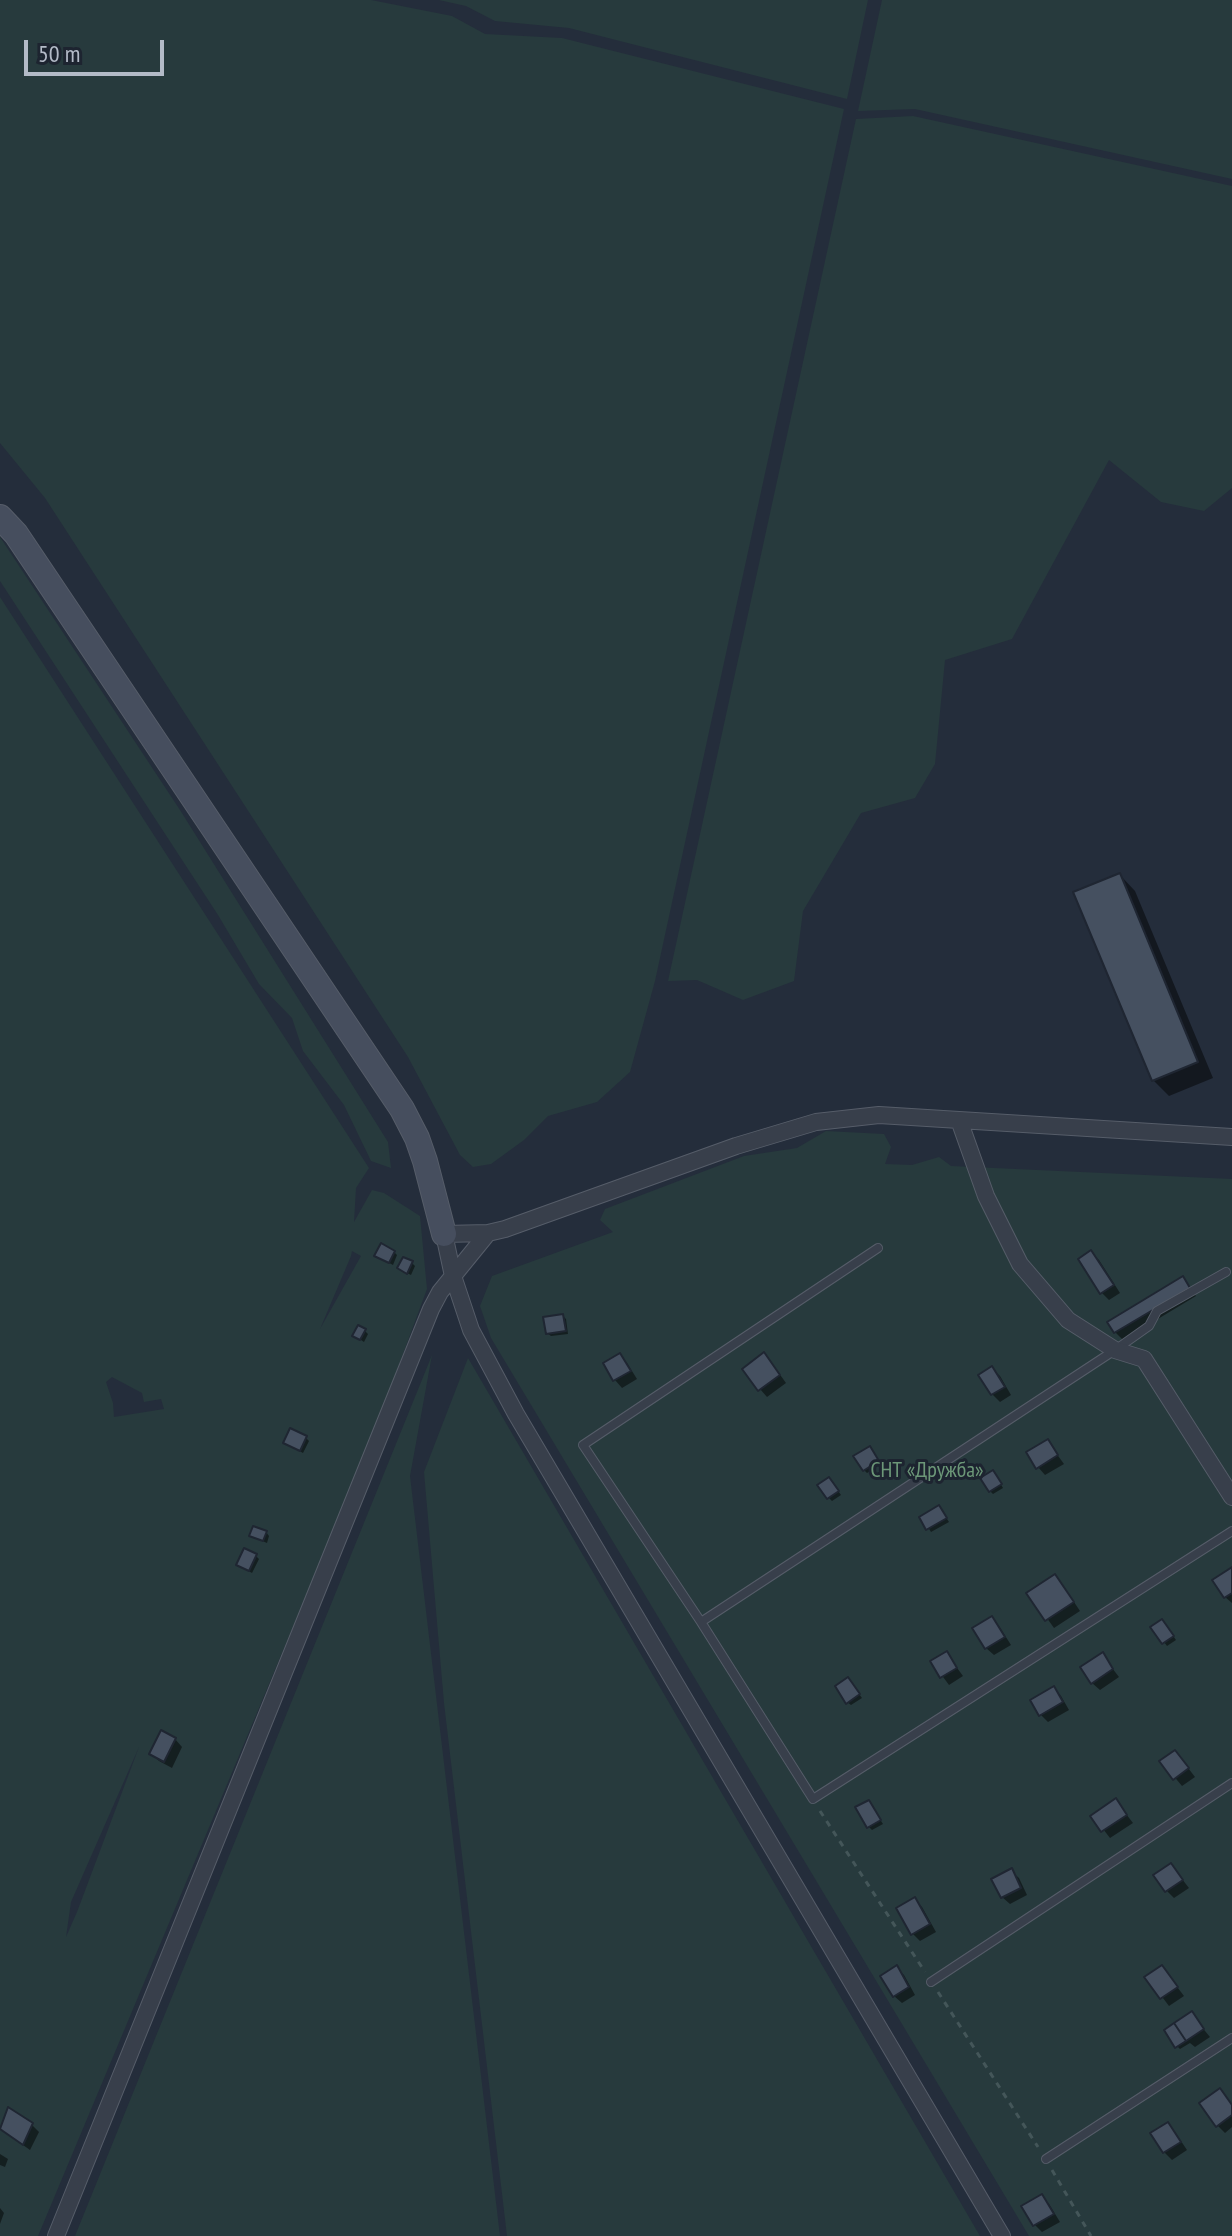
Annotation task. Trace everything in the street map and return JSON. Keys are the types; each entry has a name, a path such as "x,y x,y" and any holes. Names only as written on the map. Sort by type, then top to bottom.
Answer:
{"street":[{"path":"0,517 16,534 402,1109 425,1161 453,1276 478,1346 1002,2236"},
{"path":"444,1234 488,1233 736,1146 816,1122 879,1115 1232,1137"},
{"path":"959,1120 986,1196 1020,1264 1068,1320 1115,1350 1144,1359 1232,1497"},
{"path":"56,2236 431,1309 440,1292 488,1233"}],"lane":[{"path":"878,1248 583,1445 701,1622 813,1799 1232,1531"},
{"path":"701,1622 1115,1350 1149,1326 1157,1311 1226,1272"},
{"path":"931,1982 1232,1783"},
{"path":"1046,2159 1232,2038"}],"path":[{"path":"813,1799 1046,2159 1091,2236"}],"green space":[{"path":"0,0 371,0 452,16 485,34 562,38 844,109 655,981 630,1072 597,1102 548,1116 524,1140 491,1164 473,1167 460,1155 408,1057 45,498 0,443"},
{"path":"439,0 868,0 847,99 569,28 495,21 466,6"},
{"path":"882,0 1232,0 1232,179 915,109 858,111"},
{"path":"913,116 1232,186 1232,488 1204,511 1161,502 1109,460 1012,639 945,660 935,764 915,798 861,813 803,911 794,981 743,1000 697,980 668,981 856,119"},
{"path":"0,537 180,810 388,1142 391,1168 371,1161 344,1105 303,1051 292,1018 259,984 218,915 0,581"},
{"path":"0,597 369,1168 356,1188 354,1222 372,1190 384,1193 420,1216 427,1289 372,1438 38,2236 0,2236","holes":["352,1251 361,1256 320,1329 351,1256","112,1377 142,1393 144,1402 161,1399 164,1409 114,1417 106,1382","139,1747 66,1937 71,1902"]},
{"name":"СНТ «Дружба»","path":"826,1131 884,1134 891,1147 885,1164 912,1165 939,1157 951,1166 1232,1179 1232,2236 1029,2236 491,1338 480,1306 492,1276 613,1232 600,1220 605,1209 744,1156 797,1148"},
{"path":"432,1355 410,1476 500,2236 75,2236"},
{"path":"468,1358 980,2236 507,2236 444,1703 424,1472"}],"building":[{"path":"1120,873 1198,1062 1152,1081 1073,892"},
{"path":"381,1243 395,1251 389,1263 374,1256"},
{"path":"1091,1250 1114,1285 1100,1294 1078,1259"},
{"path":"403,1257 413,1261 407,1274 397,1268"},
{"path":"1183,1276 1190,1288 1114,1333 1107,1322"},
{"path":"563,1314 566,1331 546,1334 543,1317"},
{"path":"358,1325 366,1329 360,1340 352,1336"},
{"path":"764,1352 780,1375 758,1391 742,1369"},
{"path":"620,1353 631,1371 613,1381 603,1363"},
{"path":"992,1366 1005,1387 991,1395 978,1375"},
{"path":"290,1428 307,1436 300,1451 283,1443"},
{"path":"1048,1439 1058,1455 1036,1469 1026,1452"},
{"path":"870,1446 879,1461 863,1471 853,1456"},
{"path":"993,1470 1002,1484 989,1492 980,1478"},
{"path":"829,1477 839,1491 827,1499 817,1485"},
{"path":"939,1505 947,1518 926,1530 919,1517"},
{"path":"253,1526 267,1531 263,1541 249,1536"},
{"path":"244,1548 257,1554 249,1571 236,1565"},
{"path":"1232,1567 1232,1593 1224,1598 1212,1580"},
{"path":"1055,1574 1074,1602 1045,1621 1026,1593"},
{"path":"992,1616 1005,1637 985,1649 972,1628"},
{"path":"1162,1619 1174,1636 1162,1644 1150,1627"},
{"path":"947,1651 957,1668 940,1678 930,1661"},
{"path":"1103,1652 1113,1669 1091,1684 1080,1667"},
{"path":"848,1677 860,1694 846,1704 835,1686"},
{"path":"1054,1686 1063,1702 1039,1716 1030,1700"},
{"path":"161,1730 176,1738 164,1762 149,1754"},
{"path":"1175,1750 1189,1768 1173,1780 1159,1761"},
{"path":"1116,1798 1127,1815 1101,1832 1090,1816"},
{"path":"869,1800 881,1820 867,1828 855,1807"},
{"path":"1171,1863 1183,1880 1165,1892 1153,1875"},
{"path":"1012,1868 1021,1888 1001,1898 991,1879"},
{"path":"915,1897 930,1924 911,1935 896,1908"},
{"path":"897,1965 909,1987 893,1997 880,1976"},
{"path":"1162,1965 1178,1987 1160,1999 1144,1977"},
{"path":"1192,2011 1204,2029 1186,2041 1174,2023"},
{"path":"1174,2023 1186,2041 1175,2048 1164,2030"},
{"path":"1220,2088 1232,2105 1232,2115 1216,2127 1199,2103"},
{"path":"8,2107 33,2123 23,2145 0,2129"},
{"path":"1168,2122 1181,2142 1163,2153 1150,2133"},
{"path":"1042,2194 1054,2214 1033,2226 1021,2206"}]}
